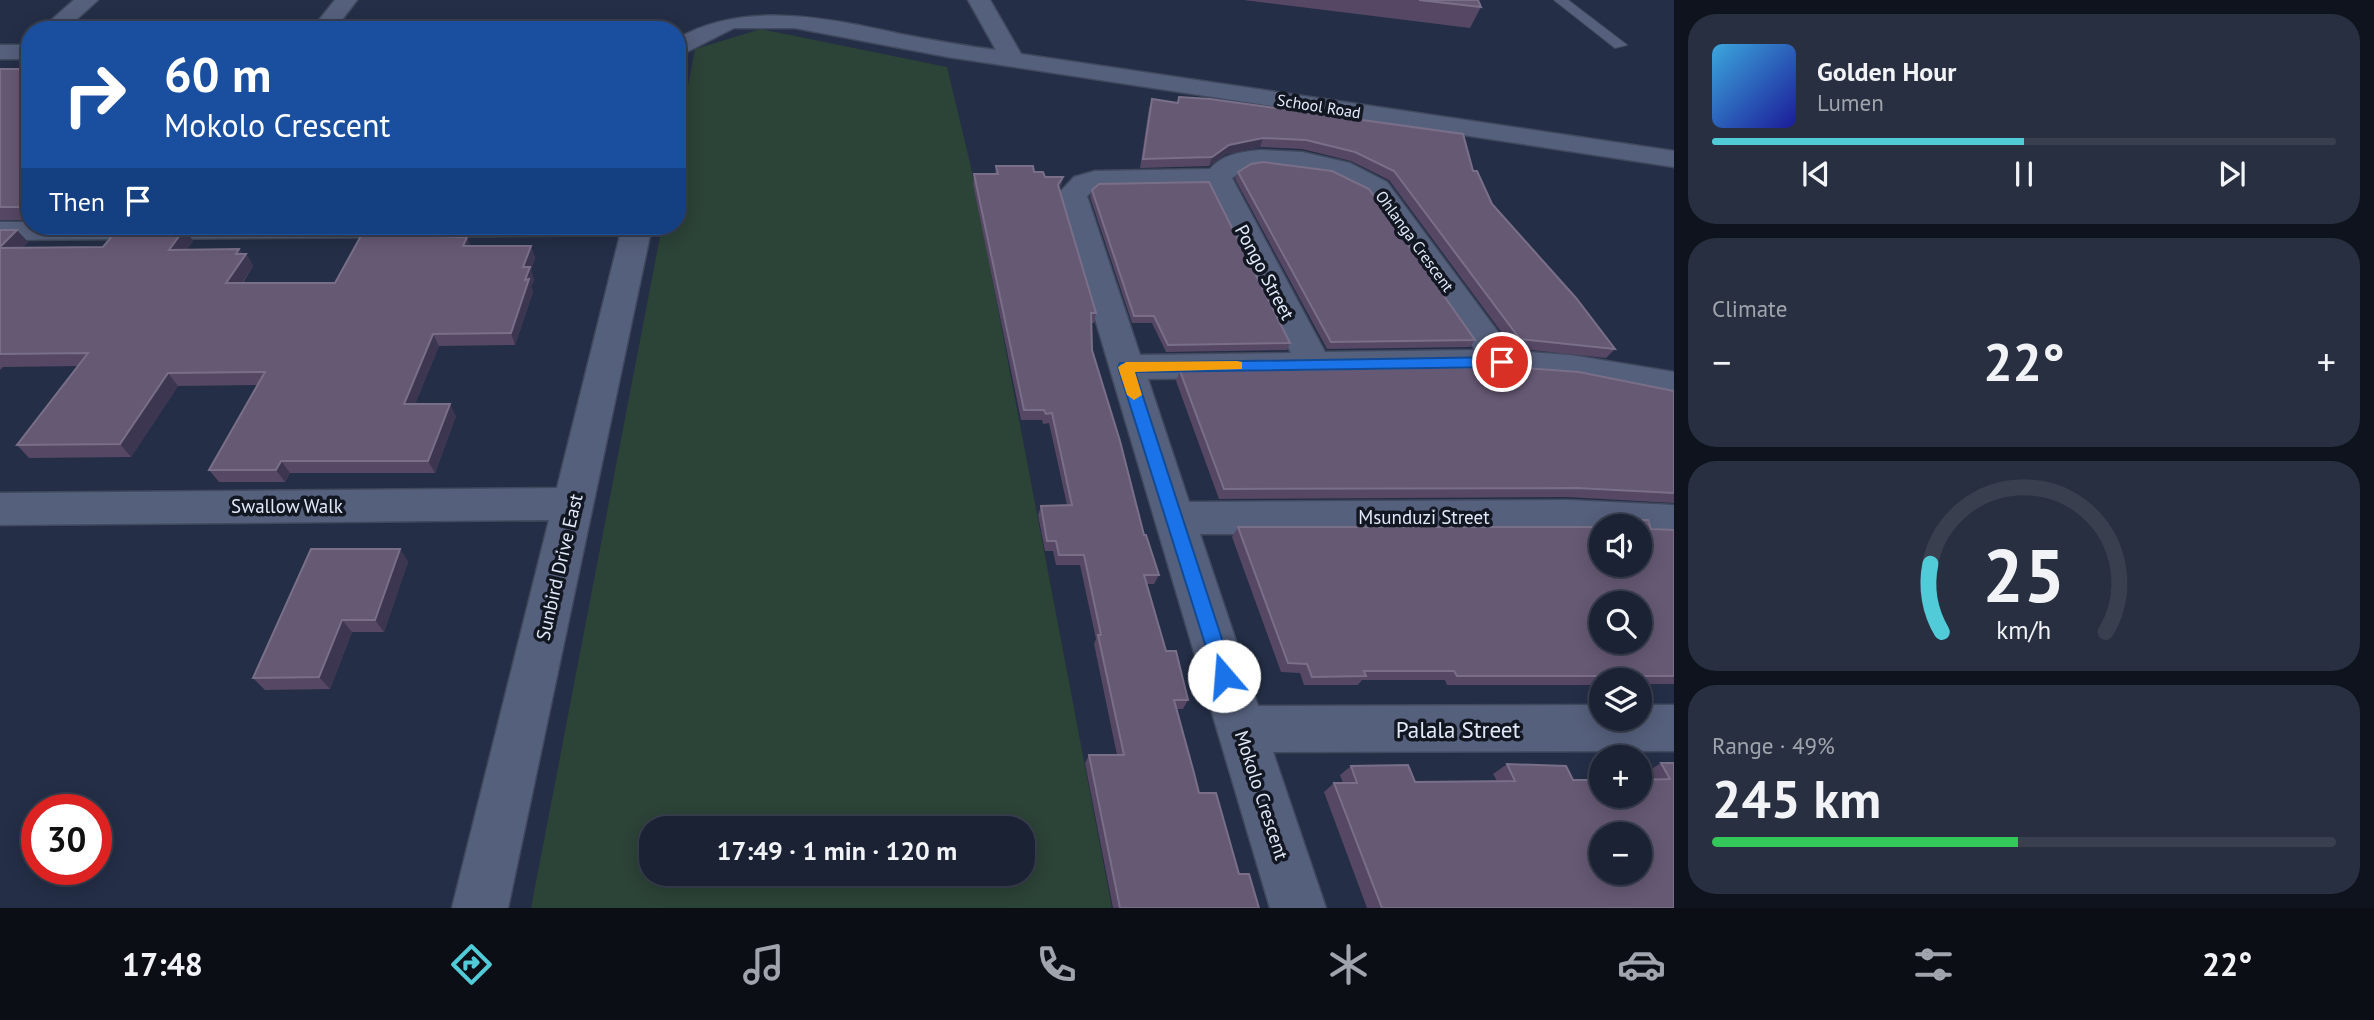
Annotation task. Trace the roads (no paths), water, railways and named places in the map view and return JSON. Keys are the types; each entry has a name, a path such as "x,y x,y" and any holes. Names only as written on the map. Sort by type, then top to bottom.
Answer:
{"street":[{"path":"62,21 87,0"},
{"path":"329,21 346,0"},
{"path":"979,0 1013,60"},
{"name":"School Road","path":"686,41 704,20 791,20 964,53 1674,159"},
{"path":"0,52 21,51"},
{"name":"Ohlanga Crescent","path":"1218,177 1230,162 1261,158 1312,163 1362,178 1377,188 1502,362"},
{"path":"1218,177 1095,180 1084,183 1072,194 1126,367 1502,362 1571,367 1674,385"},
{"name":"Pongo Street","path":"1218,177 1261,266 1315,365"},
{"path":"0,231 21,231"},
{"name":"Sunbird Drive East","path":"480,908 635,235"},
{"name":"Mokolo Crescent","path":"1126,367 1298,908"},
{"name":"Swallow Walk","path":"0,509 573,504"},
{"name":"Msunduzi Street","path":"1174,518 1567,516 1674,521"},
{"name":"Palala Street","path":"1241,729 1674,729"}],"lane":[{"path":"1560,0 1620,45"}]}
